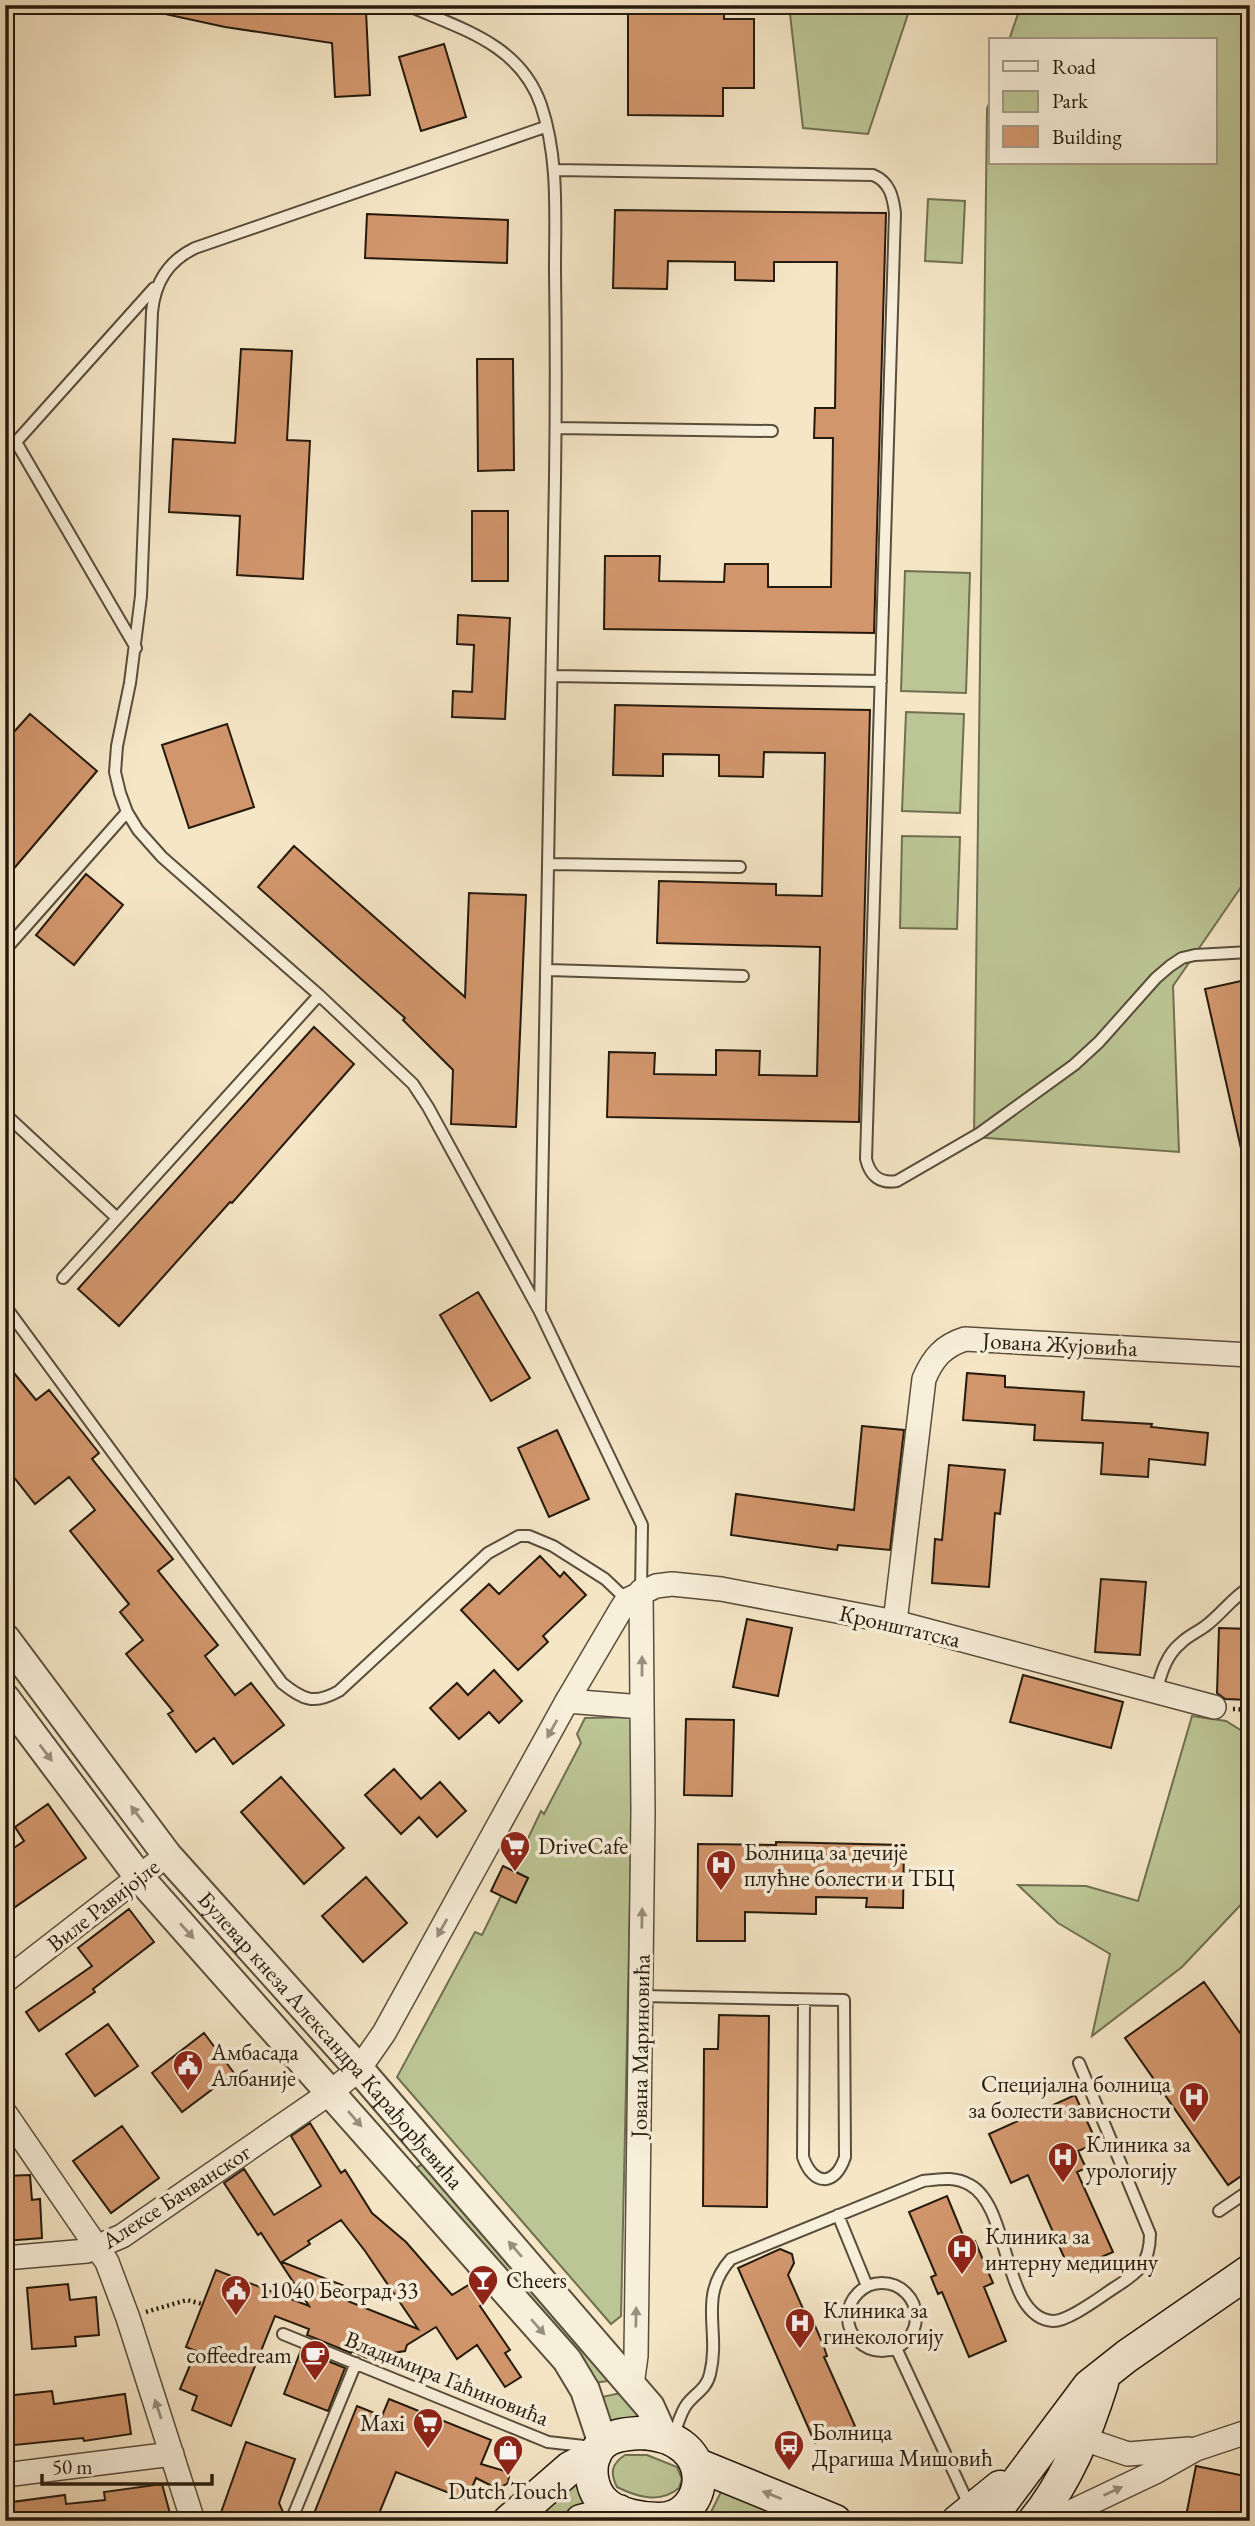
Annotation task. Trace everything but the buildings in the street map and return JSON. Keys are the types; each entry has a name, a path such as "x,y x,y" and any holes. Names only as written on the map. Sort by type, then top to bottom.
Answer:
{"main road":[{"path":"973,2517 1020,2478 1078,2399 1106,2371 1250,2271"},
{"path":"1034,2521 1051,2499 1081,2440 1106,2371"},
{"path":"509,2521 570,2468 611,2438 630,2434 668,2438 687,2450 698,2465 700,2478 693,2497 681,2511 667,2520 619,2511 606,2504 596,2491 592,2473 599,2449"},
{"path":"698,2465 835,2521"},
{"path":"581,2521 619,2511"}],"street":[{"name":"Јована Жујовића","path":"895,1622 924,1379 931,1363 942,1350 965,1339 1250,1355"},
{"name":"Кронштатска","path":"634,1595 656,1586 672,1584 711,1588 895,1622 1214,1707"},
{"path":"331,2092 359,2068 384,2033 567,1701 634,1595"},
{"name":"Јована Мариновића","path":"632,2385 636,2356 642,1707 634,1595"},
{"name":"Булевар кнеза Александра Карађорђевића","path":"5,1638 167,1855 359,2068 632,2385 650,2407 668,2438"},
{"name":"Булевар кнеза Александра Карађорђевића","path":"5,1698 139,1877 567,2360 585,2390 599,2449"},
{"path":"567,1701 642,1707"},
{"name":"Виле Равијојле","path":"5,1981 167,1855"},
{"name":"Алексе Бачванског","path":"5,2258 86,2251 122,2236 331,2092"},
{"path":"5,2113 107,2262 128,2318 193,2521"},
{"path":"1052,2521 1157,2471 1196,2449 1250,2431"},
{"path":"1046,2444 1081,2440 1128,2454 1196,2449"},
{"path":"5,2475 172,2454"}],"lane":[{"path":"407,5 484,40 515,60 528,78 541,105 555,170 556,428 551,864 540,1312"},
{"path":"136,648 10,441 158,285 172,263 195,248 545,127"},
{"path":"555,170 873,175 887,185 895,214 866,1159 868,1168 875,1177 892,1182 911,1174 979,1133 1042,1089 1098,1042 1156,978 1182,958 1250,952"},
{"path":"5,1306 282,1684 310,1700 326,1698 339,1691 488,1553 519,1535 553,1545 634,1595 642,1525 540,1312 428,1107 413,1084 320,995 162,857 138,830 120,793 115,772 121,720 136,648 145,539 152,312 158,285"},
{"path":"556,428 772,431"},
{"path":"553,676 881,681"},
{"path":"5,950 127,812"},
{"path":"551,864 740,867"},
{"path":"549,970 743,976"},
{"path":"63,1278 320,995"},
{"path":"5,1114 117,1219"},
{"path":"1156,1692 1167,1661 1180,1643 1207,1625 1236,1596 1250,1587"},
{"path":"641,1996 844,2000 845,2157 834,2177 824,2179 813,2176 803,2157 804,2000"},
{"path":"668,2438 686,2405 707,2384 711,2372 712,2289 718,2273 731,2259 923,2181 950,2178 971,2185 986,2199 1024,2302 1037,2316 1054,2321 1071,2315 1129,2279 1143,2267 1150,2250 1150,2234 1079,2063"},
{"path":"1219,2211 1250,2190"},
{"path":"838,2215 867,2286"},
{"path":"878,2283 899,2287 913,2303 915,2324 911,2334 896,2348 884,2351 862,2345 849,2326 851,2302 857,2293 867,2286 878,2283"},
{"name":"Владимира Гаћиновића","path":"283,2334 548,2442 599,2449"},
{"path":"896,2348 973,2517"},
{"path":"293,2516 356,2363"}],"path":[{"path":"128,2318 174,2302 187,2300 202,2304"}],"green space":[{"path":"789,5 911,5 868,134 803,128"},
{"path":"1021,5 1250,5 1250,874 1173,986 1179,1152 974,1137 987,109 989,104 989,164 1216,164 1216,38 1010,38"},
{"path":"928,199 965,201 962,263 925,261"},
{"path":"905,571 970,573 966,693 901,691"},
{"path":"906,712 964,714 960,813 902,811"},
{"path":"902,836 960,837 957,929 900,928"},
{"path":"1192,1716 1226,1721 1250,1736 1250,1895 1182,1967 1092,2036 1110,1954 1058,1923 1018,1885 1086,1886 1138,1901"},
{"path":"634,1717 621,2316 611,2324 397,2077 475,1932 482,1935 501,1896 516,1902 528,1878 513,1870 541,1811 544,1814 581,1743 577,1734 585,1718"},
{"path":"425,2162 615,2380 594,2383 412,2171"},
{"path":"625,2392 642,2418 607,2422 602,2397"},
{"path":"625,2455 647,2455 677,2467 682,2479 679,2488 664,2496 648,2497 617,2487 613,2469"},
{"path":"574,2475 581,2495 592,2507 552,2521 524,2521"},
{"path":"722,2490 795,2521 716,2521 708,2518"}],"place":[{"name":"DriveCafe","path":"515,1873"},
{"name":"Болница за дечије плућне болести и ТБЦ","path":"721,1892"},
{"name":"Амбасада Албаније","path":"188,2092"},
{"name":"Специјална болница за болести зависности","path":"1194,2124"},
{"name":"Клиника за урологију","path":"1063,2184"},
{"name":"Клиника за интерну медицину","path":"962,2276"},
{"name":"Cheers","path":"483,2307"},
{"name":"11040 Београд 33","path":"236,2317"},
{"name":"Клиника за гинекологију","path":"800,2350"},
{"name":"coffeedream","path":"315,2382"},
{"name":"Maxi","path":"428,2450"},
{"name":"Болница Драгиша Мишовић","path":"789,2472"},
{"name":"Dutch Touch","path":"508,2477"}]}
